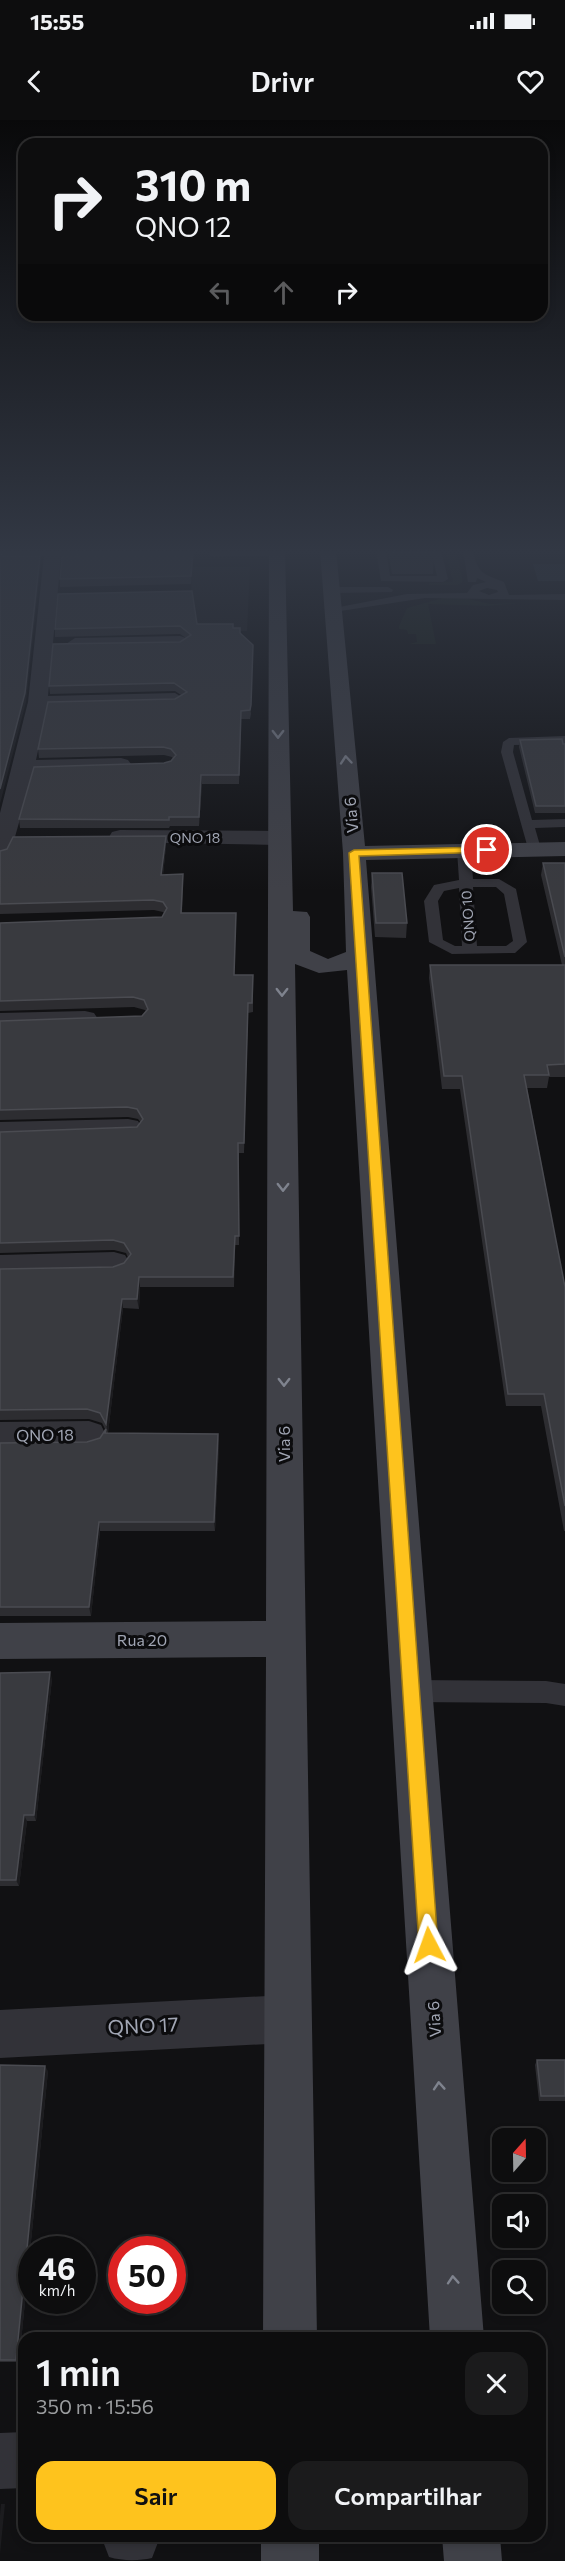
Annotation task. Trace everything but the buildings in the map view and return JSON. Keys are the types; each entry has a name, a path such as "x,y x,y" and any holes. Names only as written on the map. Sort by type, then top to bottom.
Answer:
{"main road":[{"name":"Via 6","path":"288,664 278,827 282,956 286,2019 290,2332"},
{"name":"Via 6","path":"338,664 354,853 359,955 408,1617 410,1691 457,2332"},
{"path":"278,827 297,869 298,952 308,961 324,966 345,964 359,955"},
{"path":"354,853 565,849"},
{"name":"Rua 20","path":"0,1641 284,1639"},
{"path":"290,2542 290,2561"},
{"path":"471,2542 473,2561"}],"street":[{"path":"2,844 24,767 38,702 41,664"},
{"path":"38,702 175,699"},
{"path":"24,767 140,764"},
{"name":"QNO 18","path":"99,837 278,827"},
{"path":"2,844 28,837"},
{"path":"0,1021 112,1018"},
{"path":"0,1131 128,1128"},
{"path":"0,1266 114,1263"},
{"name":"QNO 18","path":"0,1436 89,1435"},
{"name":"QNO 17","path":"0,2034 286,2019"},
{"path":"0,2461 18,2460"}],"lane":[{"path":"534,849 507,752 509,741 565,740"},
{"path":"526,824 565,823"},
{"name":"QNO 10","path":"464,850 470,950 510,950 520,942 511,892 499,883 466,883"},
{"path":"466,883 439,888 430,901 436,942 452,950 470,950"},
{"path":"410,1691 546,1692 565,1695"}],"route":[{"path":"429,1945 410,1691 408,1617 359,955 354,853 487,850"}]}
